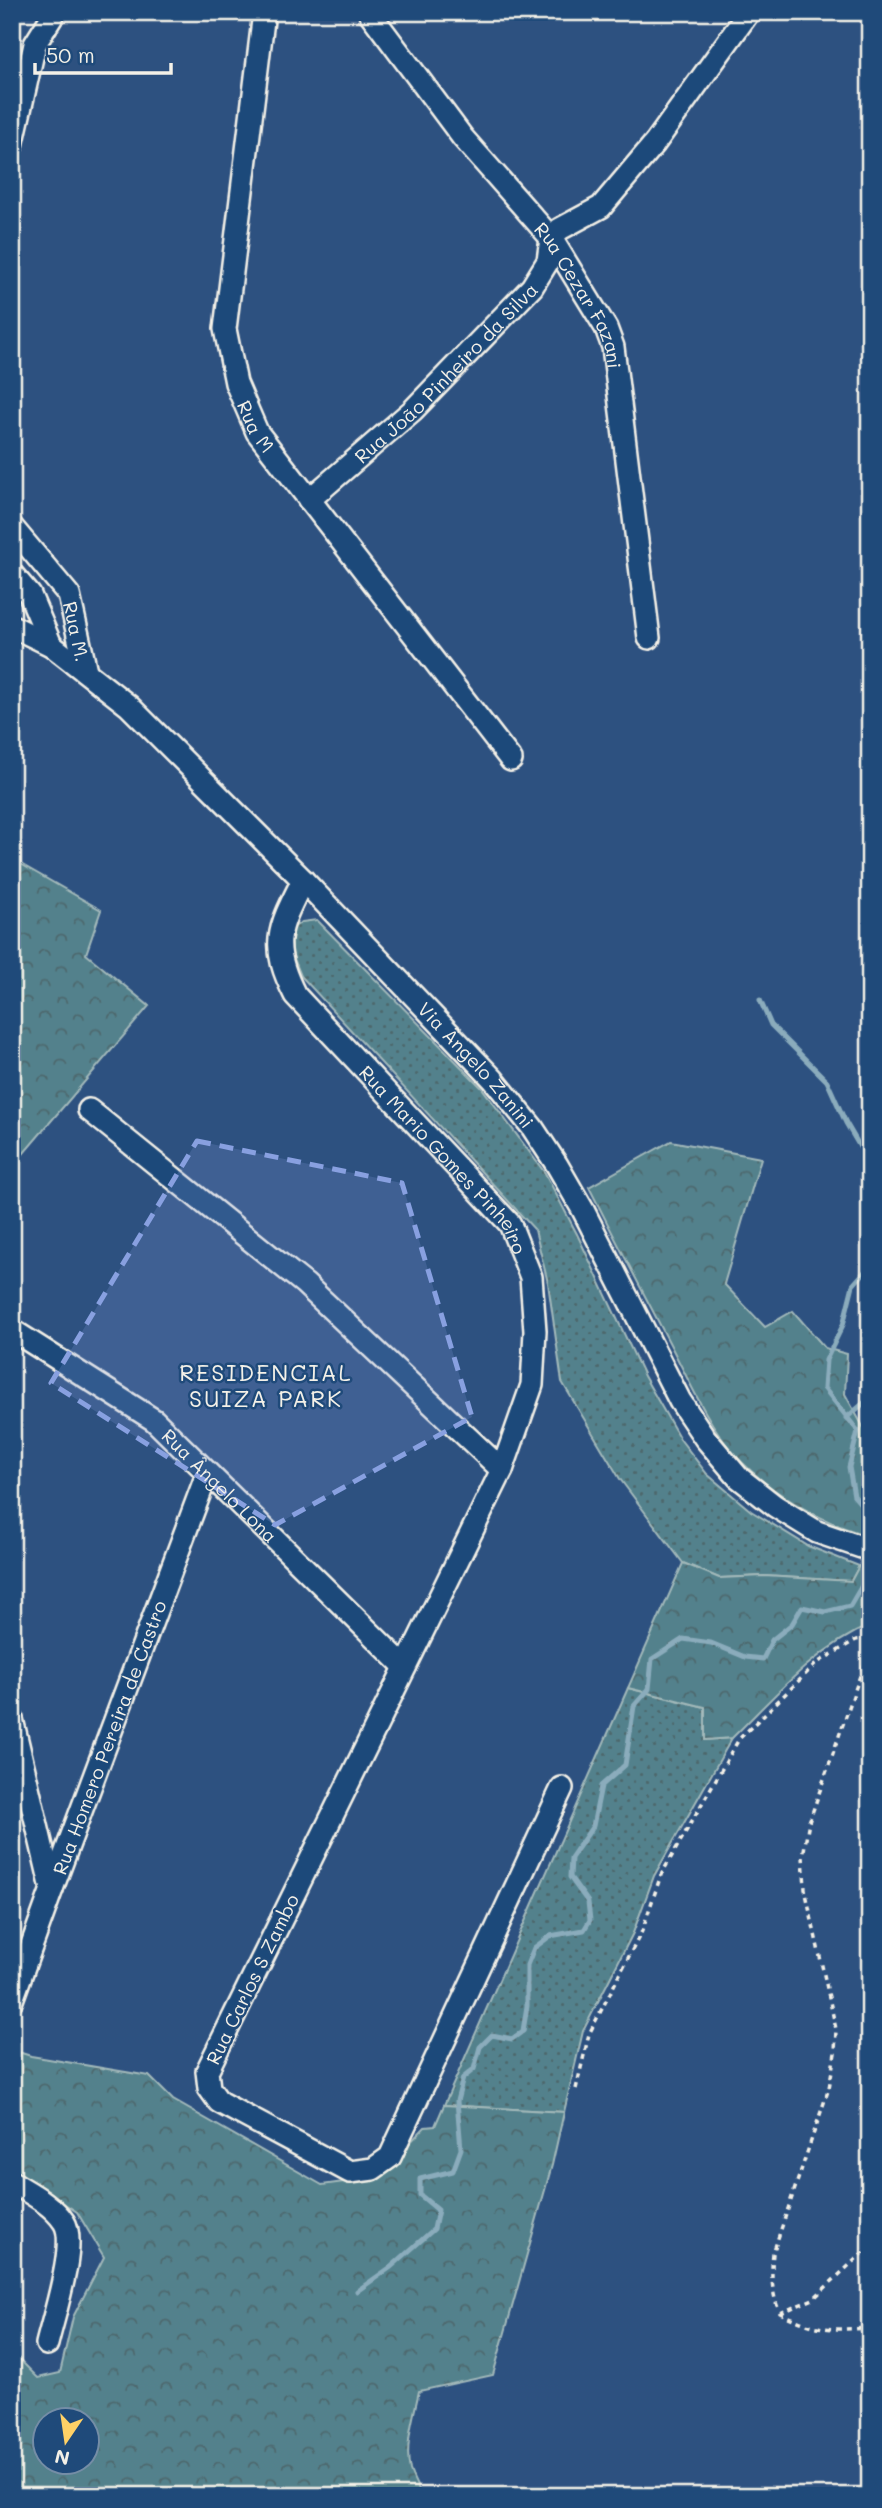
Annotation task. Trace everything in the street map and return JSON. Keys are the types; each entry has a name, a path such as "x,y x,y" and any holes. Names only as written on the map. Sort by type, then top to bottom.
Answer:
{"street":[{"path":"12,146 35,44 55,12"},
{"name":"Rua M","path":"264,12 225,329 236,383 257,432 511,760"},
{"name":"Rua Cezar Fazani","path":"369,12 463,138 551,238 607,328 613,347 649,638"},
{"path":"551,238 560,229 601,207 655,143 749,12"},
{"name":"Rua João Pinheiro da Silva","path":"309,499 413,410 533,287 548,261 551,238"},
{"name":"Rua M.","path":"12,527 69,595 86,671"},
{"path":"12,574 30,595 51,645"},
{"name":"Via Ângelo Zanini","path":"12,626 51,645 129,706 451,1032 532,1127 583,1210 680,1401 705,1438 738,1477 775,1506 817,1532 870,1550"},
{"name":"Rua Mario Gomes Pinheiro","path":"303,880 283,920 279,950 282,970 295,995 510,1224 531,1277 535,1331 532,1385 502,1470"},
{"path":"89,1110 305,1284 502,1470"},
{"name":"Rua Ângelo Lona","path":"12,1330 154,1420 405,1667"},
{"name":"Rua Carlos S Zambo","path":"502,1470 207,2071 209,2088 219,2102 350,2172 373,2169 390,2157 562,1788"},
{"name":"Rua Homero Pereira de Castro","path":"12,2000 207,1474"},
{"path":"12,1718 52,1889"},
{"path":"12,2182 47,2204 65,2223 70,2249 47,2344"}],"path":[{"path":"576,2089 589,2034 642,1930 661,1875 739,1739 817,1663 856,1640 870,1638"},
{"path":"870,1647 809,1822 803,1856 806,1889 836,2029 835,2053 829,2088 772,2253 770,2278 773,2297 780,2313 806,2326 825,2330 870,2328"},
{"path":"780,2313 813,2299 870,2246"}],"highlighted area":[{"path":"197,1141 402,1183 472,1417 275,1525 51,1383"}],"green space":[{"path":"12,859 101,910 86,954 149,1006 12,1167"},
{"path":"317,920 482,1088 545,1173 644,1376 680,1439 707,1474 751,1511 808,1546 859,1566 851,1581 764,1576 719,1578 683,1563 620,1479 562,1382 548,1283 535,1230 301,976 292,954 291,929 302,922"},
{"path":"671,1141 761,1158 724,1284 765,1327 793,1311 825,1348 847,1354 845,1394 866,1432 870,1433 870,1536 833,1523 796,1504 763,1481 734,1454 700,1403 599,1207 589,1187"},
{"path":"683,1563 719,1578 764,1576 851,1581 859,1566 870,1568 870,1625 813,1660 732,1738 705,1740 705,1707 628,1688"},
{"path":"628,1688 705,1707 705,1740 732,1738 654,1876 633,1933 583,2031 564,2112 444,2105"},
{"path":"12,2050 31,2056 149,2076 173,2100 322,2185 351,2181 403,2150 425,2127 435,2126 444,2105 564,2112 552,2165 493,2375 419,2391 410,2430 408,2461 422,2496 12,2496 12,2352 38,2378 60,2373 73,2317 104,2257 77,2212 12,2170"}],"waterway":[{"path":"760,1000 771,1025 827,1081 846,1123 870,1164"},
{"path":"870,1266 853,1285 843,1325 826,1360 824,1388 858,1431 849,1467 854,1496 870,1514"},
{"path":"846,1418 870,1398"},
{"path":"357,2291 391,2267 434,2229 438,2210 420,2195 420,2179 453,2171 461,2149 457,2101 463,2078 474,2069 480,2047 492,2035 512,2039 523,2031 527,2006 527,1965 534,1948 550,1936 584,1930 590,1920 588,1902 570,1877 571,1858 593,1826 601,1786 625,1765 634,1706 649,1689 652,1659 683,1639 711,1643 745,1657 763,1659 772,1640 792,1624 802,1607 825,1612 850,1606 864,1582"}],"district":[{"name":"RESIDENCIAL SUIZA PARK","path":"266,1385"}]}
